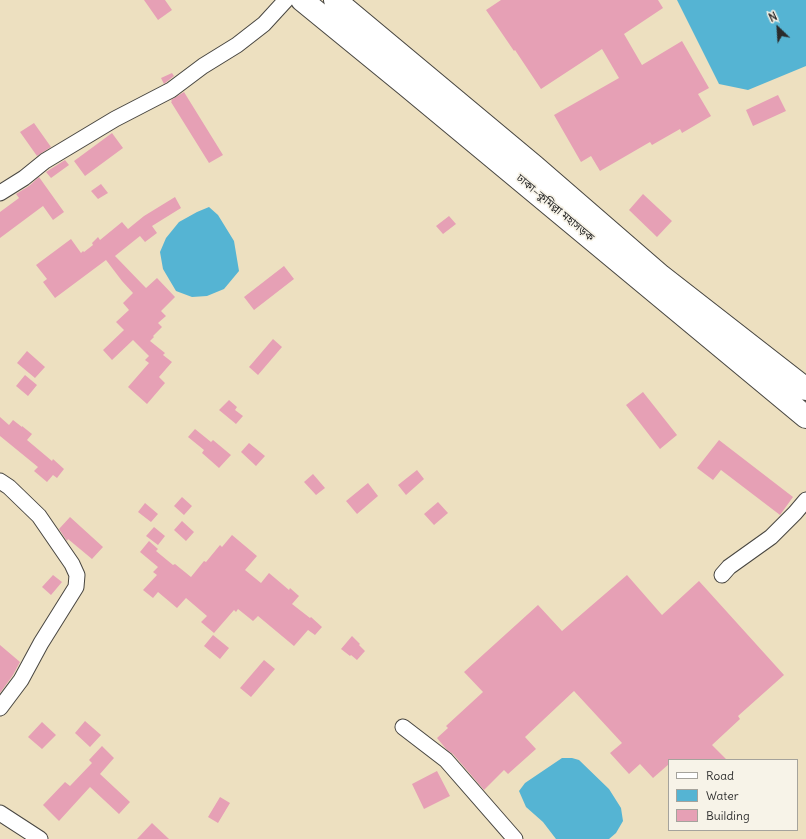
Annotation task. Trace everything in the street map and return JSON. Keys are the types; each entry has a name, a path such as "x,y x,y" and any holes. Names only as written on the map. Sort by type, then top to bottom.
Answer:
{"highway":[{"name":"ঢাকা–কুমিল্লা মহাসড়ক","path":"302,0 478,144 806,417"},
{"name":"ঢাকা–কুমিল্লা মহাসড়ক","path":"335,0 534,166 662,276 806,389"}],"street":[{"path":"0,193 24,178 45,161 115,120 171,90 203,66 237,45 264,24 286,0"},
{"path":"0,481 9,487 39,516 72,564 77,575 76,587 41,643 21,680 0,708"},
{"path":"722,575 729,567 771,537 806,500"},
{"path":"403,727 446,760 515,839"},
{"path":"0,813 40,839"}],"water":[{"path":"677,0 806,0 806,66 748,90 719,84"},
{"path":"209,207 218,215 234,241 239,271 224,289 207,296 192,297 176,291 163,269 160,252 166,238 179,222"},
{"path":"562,758 579,760 609,789 621,808 623,821 616,833 609,839 556,839 543,822 526,807 519,791 525,783"}],"building":[{"path":"144,0 165,0 172,10 158,20"},
{"path":"501,0 658,0 663,8 624,34 642,65 682,41 709,88 698,94 711,116 682,133 680,129 652,145 650,142 600,171 591,156 581,162 554,115 619,78 602,49 541,89 486,10"},
{"path":"172,73 174,76 164,84 161,78"},
{"path":"184,92 223,155 209,163 171,102 171,100"},
{"path":"778,95 786,111 753,126 746,110"},
{"path":"34,123 51,147 37,156 20,132"},
{"path":"112,133 123,148 85,176 74,161"},
{"path":"65,160 69,165 51,178 46,172"},
{"path":"39,177 64,212 53,220 43,206 0,238 0,212 19,198 16,194 29,186"},
{"path":"101,184 108,193 98,199 91,191"},
{"path":"643,194 672,221 657,237 629,210"},
{"path":"175,197 181,208 152,226 157,233 145,242 140,236 115,256 146,288 157,278 175,297 161,311 166,316 158,323 162,327 150,341 165,353 163,355 172,362 159,377 165,383 147,404 128,387 149,363 145,360 149,356 133,340 112,360 103,350 124,330 116,322 129,310 123,303 133,293 106,260 55,298 43,282 47,279 36,265 71,239 81,253 83,251 84,252 93,245 92,243 98,237 100,240 122,222 128,229 144,216"},
{"path":"449,216 456,224 443,234 436,226"},
{"path":"284,266 294,279 254,310 244,297"},
{"path":"273,339 282,347 258,375 249,367"},
{"path":"27,351 45,367 35,378 17,363"},
{"path":"25,375 37,385 28,396 16,386"},
{"path":"643,392 677,435 660,449 626,405"},
{"path":"229,400 237,407 235,410 243,416 236,424 219,410"},
{"path":"0,417 9,425 13,420 32,434 27,440 64,469 57,478 53,475 47,482 34,471 38,467 0,436"},
{"path":"195,429 211,442 213,440 231,455 219,468 202,453 204,450 188,437"},
{"path":"719,440 793,497 780,515 721,470 713,480 697,468"},
{"path":"249,443 265,456 256,466 241,452"},
{"path":"417,470 424,479 406,495 398,485"},
{"path":"313,474 325,488 316,495 304,482"},
{"path":"368,483 378,496 357,514 346,501"},
{"path":"182,497 192,506 184,515 174,506"},
{"path":"438,502 448,513 434,525 424,514"},
{"path":"145,503 158,514 151,522 138,512"},
{"path":"70,517 103,547 92,559 68,539 67,541 59,529"},
{"path":"182,521 194,532 186,541 174,530"},
{"path":"154,527 165,536 158,545 146,536"},
{"path":"232,535 257,556 245,570 261,583 269,573 289,590 290,588 299,596 292,604 310,618 311,617 322,627 315,635 308,630 294,646 258,616 253,621 238,609 236,612 234,610 214,633 201,622 207,616 186,598 177,608 158,592 153,598 143,590 157,575 153,572 158,567 140,552 149,541 158,549 156,551 191,577 204,561 206,562 220,545 222,547"},
{"path":"53,575 62,582 51,595 42,587"},
{"path":"627,575 662,615 699,581 784,675 738,716 740,719 712,745 726,759 668,759 668,765 653,778 640,764 629,774 610,753 622,743 574,691 525,737 536,749 508,774 504,770 484,790 437,738 448,728 446,726 483,692 464,672 538,605 562,631"},
{"path":"213,635 229,648 220,659 204,646"},
{"path":"352,636 365,651 357,660 341,649"},
{"path":"0,645 20,662 0,693"},
{"path":"264,660 275,669 251,697 240,688"},
{"path":"85,721 101,735 90,747 75,733"},
{"path":"42,722 56,735 42,749 28,737"},
{"path":"102,746 114,758 100,774 130,802 119,814 90,787 59,821 43,805 65,782 70,786 92,763 89,760"},
{"path":"437,771 450,796 424,809 412,784"},
{"path":"220,797 230,803 218,823 208,817"},
{"path":"152,823 169,839 137,839"}]}
